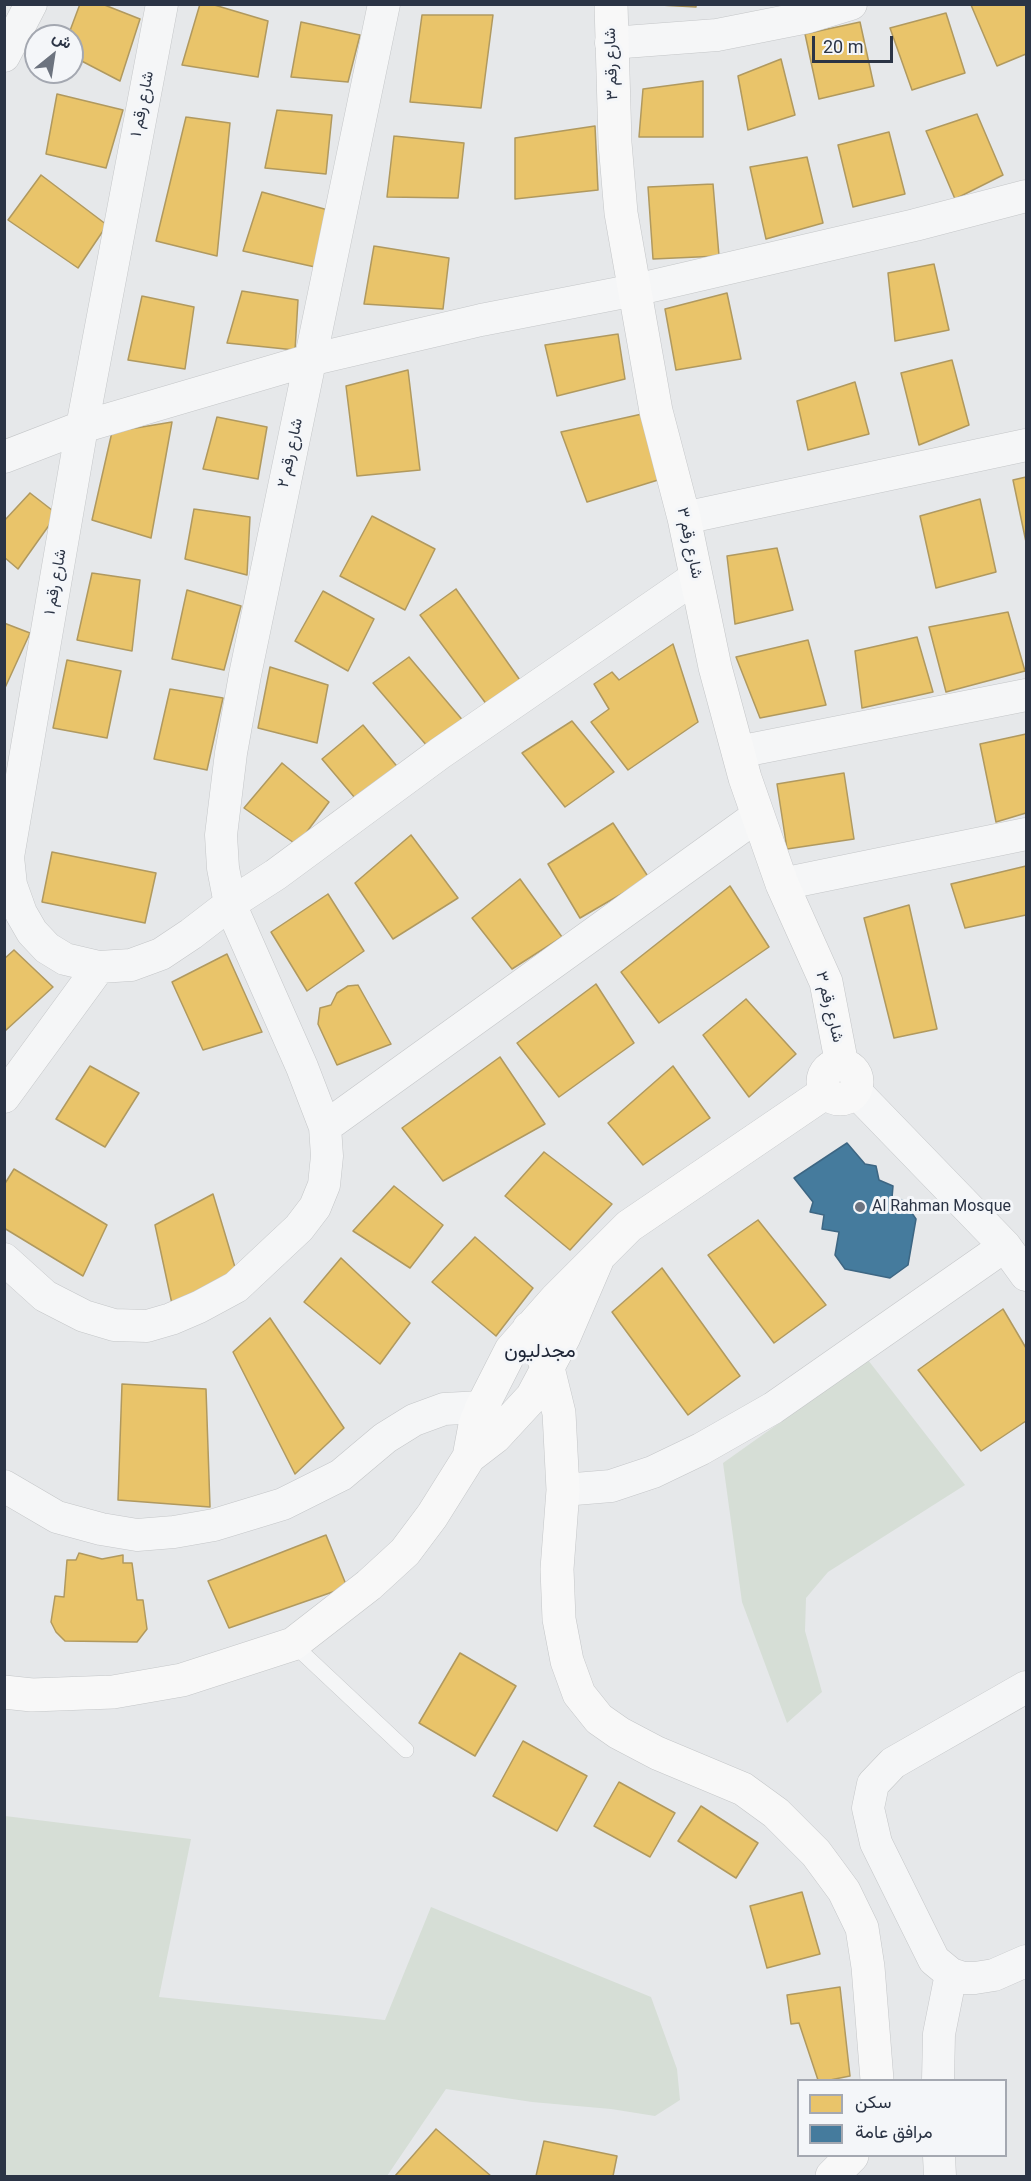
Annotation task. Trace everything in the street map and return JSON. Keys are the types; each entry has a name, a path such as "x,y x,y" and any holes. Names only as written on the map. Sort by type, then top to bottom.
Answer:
{"street":[{"path":"4,56 31,4"},
{"name":"شارع رقم ١","path":"162,4 82,426 8,856 11,885 21,913 32,932 47,948 65,959 99,968 131,965 161,954 230,903 275,875 440,754 696,576"},
{"name":"شارع رقم ٢","path":"4,1259 45,1296 84,1316 114,1325 147,1326 199,1307 236,1287 299,1228 315,1207 324,1185 327,1156 325,1127 302,1067 230,903 223,868 221,835 231,753 261,596 384,4"},
{"name":"شارع رقم ٣","path":"611,4 615,143 621,213 656,411 684,518 715,668 757,816 782,884 826,982 841,1083"},
{"path":"611,43 717,35 808,17 851,4"},
{"path":"4,457 82,426 310,360 481,320 634,290 915,225 1026,196"},
{"path":"684,518 1026,445"},
{"path":"738,752 1026,695"},
{"path":"325,1127 757,816"},
{"path":"782,884 1026,834"},
{"path":"4,1097 99,968"},
{"path":"469,1457 475,1425 482,1407 512,1350 529,1328 629,1226 841,1083 1005,1246 1026,1275"},
{"path":"563,1490 610,1486 653,1472 701,1449 774,1408 1005,1246"},
{"path":"4,1692 32,1695 113,1692 182,1680 293,1644 369,1585 405,1552 432,1516 469,1457 513,1419 532,1397 568,1329 598,1258"},
{"path":"529,1328 548,1368 559,1413 563,1490 557,1569 559,1619 567,1660 579,1694 599,1719 619,1733 657,1754 743,1789 776,1813 816,1853 844,1892 862,1928 868,1967 877,2079"},
{"path":"4,1486 57,1517 101,1529 137,1535 174,1532 214,1525 283,1504 341,1475 385,1438 414,1420 444,1410 482,1407"},
{"path":"1026,1687 893,1763 873,1784 868,1808 876,1843 934,1960 951,1974 963,1978 994,1975 1026,1961"},
{"path":"938,2079 939,2034 951,1974"},
{"path":"831,2176 851,2157"},
{"path":"939,2157 940,2176"}],"lane":[{"path":"293,1644 406,1750"}],"shaded area":[{"path":"868,1360 965,1485 828,1572 806,1598 805,1631 822,1692 787,1723 742,1602 723,1463"},
{"path":"5,1816 191,1839 159,1997 385,2020 431,1907 651,1997 677,2069 680,2100 655,2116 611,2109 532,2102 446,2089 387,2176 5,2176"}],"building: سكن":[{"path":"80,4 102,4 140,19 120,81 84,62 84,24 72,24"},
{"path":"200,4 211,4 268,21 258,77 182,65"},
{"path":"642,4 696,4 696,7"},
{"path":"1026,4 1026,54 997,66 971,5"},
{"path":"946,13 965,73 912,90 890,28"},
{"path":"422,15 493,15 481,108 410,102"},
{"path":"301,22 360,35 348,82 291,77"},
{"path":"860,22 874,86 819,99 805,34"},
{"path":"781,59 795,115 748,130 738,76"},
{"path":"703,81 703,137 639,137 643,89"},
{"path":"57,94 123,110 106,168 46,154"},
{"path":"277,110 332,115 326,174 265,168"},
{"path":"977,114 1003,175 955,199 926,131"},
{"path":"186,117 230,123 217,256 156,241"},
{"path":"595,126 598,190 515,199 515,138"},
{"path":"889,132 905,194 853,207 838,145"},
{"path":"394,136 464,143 458,198 387,197"},
{"path":"807,157 823,223 766,239 750,167"},
{"path":"41,175 107,225 78,268 8,220"},
{"path":"713,184 719,256 653,259 648,187"},
{"path":"262,192 328,210 315,267 243,251"},
{"path":"374,246 449,258 443,309 364,304"},
{"path":"934,264 949,330 895,341 888,273"},
{"path":"242,291 298,300 295,350 227,343"},
{"path":"727,293 741,359 676,370 665,309"},
{"path":"142,296 194,307 185,369 128,360"},
{"path":"618,334 625,379 557,396 545,345"},
{"path":"952,360 969,425 919,445 901,373"},
{"path":"408,370 420,470 357,476 346,386"},
{"path":"855,382 869,434 808,450 797,401"},
{"path":"642,414 658,480 587,502 561,432"},
{"path":"217,417 267,427 258,479 203,469"},
{"path":"172,422 151,538 92,520 112,432"},
{"path":"1026,477 1026,542 1013,480"},
{"path":"30,493 57,514 18,569 4,557 4,521"},
{"path":"980,499 996,572 936,588 920,516"},
{"path":"194,509 250,517 247,575 185,559"},
{"path":"372,516 435,549 405,610 340,576"},
{"path":"777,548 793,610 735,624 727,556"},
{"path":"92,573 140,580 132,651 77,640"},
{"path":"456,589 522,683 490,709 420,615"},
{"path":"187,590 241,606 224,670 172,659"},
{"path":"323,591 374,619 348,671 295,641"},
{"path":"1008,612 1025,671 946,692 929,627"},
{"path":"4,623 30,633 4,690"},
{"path":"917,637 933,692 862,708 855,651"},
{"path":"808,640 826,705 760,718 736,657"},
{"path":"673,644 698,722 628,770 591,722 609,709 594,684 612,672 619,680"},
{"path":"409,657 465,723 428,747 373,683"},
{"path":"67,660 121,671 107,738 53,728"},
{"path":"270,667 328,685 317,743 258,728"},
{"path":"170,689 223,698 207,770 154,759"},
{"path":"572,721 614,772 565,807 522,753"},
{"path":"363,725 400,770 355,798 322,759"},
{"path":"1026,734 1026,813 996,822 980,744"},
{"path":"282,763 329,802 297,845 244,808"},
{"path":"844,773 854,839 787,849 777,784"},
{"path":"613,823 649,878 580,918 548,864"},
{"path":"411,835 458,898 393,939 355,883"},
{"path":"52,852 156,873 145,923 42,902"},
{"path":"1026,866 1026,915 965,928 951,884"},
{"path":"520,879 562,937 512,969 472,918"},
{"path":"730,886 769,947 659,1023 621,972"},
{"path":"328,894 364,951 307,991 271,932"},
{"path":"909,905 937,1029 894,1038 864,918"},
{"path":"14,950 53,987 5,1031 4,959"},
{"path":"227,954 262,1032 203,1050 172,982"},
{"path":"596,984 634,1043 559,1097 517,1043"},
{"path":"358,985 391,1044 337,1065 318,1024 320,1008 331,1005 337,993 348,986"},
{"path":"746,999 796,1054 749,1097 703,1035"},
{"path":"500,1057 545,1124 443,1181 402,1128"},
{"path":"90,1066 139,1093 105,1147 56,1119"},
{"path":"673,1066 710,1118 643,1165 608,1123"},
{"path":"544,1152 612,1204 570,1250 505,1196"},
{"path":"14,1169 107,1225 83,1276 4,1228 4,1185"},
{"path":"394,1186 443,1225 410,1268 353,1231"},
{"path":"213,1194 237,1274 172,1304 155,1225"},
{"path":"758,1220 826,1305 774,1343 708,1255"},
{"path":"475,1237 533,1288 496,1336 432,1282"},
{"path":"341,1258 410,1323 380,1364 304,1302"},
{"path":"662,1268 740,1376 688,1415 612,1312"},
{"path":"1003,1309 1026,1348 1026,1421 981,1451 918,1370"},
{"path":"270,1318 344,1428 295,1474 233,1352"},
{"path":"122,1384 206,1389 210,1507 118,1500"},
{"path":"326,1535 347,1587 229,1628 208,1581"},
{"path":"79,1553 102,1559 123,1555 123,1563 132,1563 137,1600 143,1600 147,1629 137,1642 65,1641 56,1632 51,1622 55,1596 64,1597 67,1560 76,1560"},
{"path":"460,1653 516,1686 475,1756 419,1723"},
{"path":"523,1741 587,1776 557,1831 493,1796"},
{"path":"619,1782 675,1813 650,1857 594,1826"},
{"path":"701,1806 758,1843 736,1878 678,1841"},
{"path":"802,1892 820,1954 767,1968 750,1906"},
{"path":"840,1987 850,2076 818,2079 799,2023 791,2024 787,1995"},
{"path":"436,2129 491,2176 395,2176"},
{"path":"544,2141 617,2156 613,2176 536,2176"}],"building: مرافق عامة":[{"name":"Al Rahman Mosque","path":"847,1143 865,1164 876,1166 879,1180 893,1186 892,1198 903,1200 916,1219 908,1265 890,1278 845,1269 835,1255 839,1232 822,1229 824,1215 810,1212 813,1202 794,1178"}],"place":[{"name":"Al Rahman Mosque","path":"860,1207"}],"district":[{"name":"مجدليون","path":"540,1352"}]}
